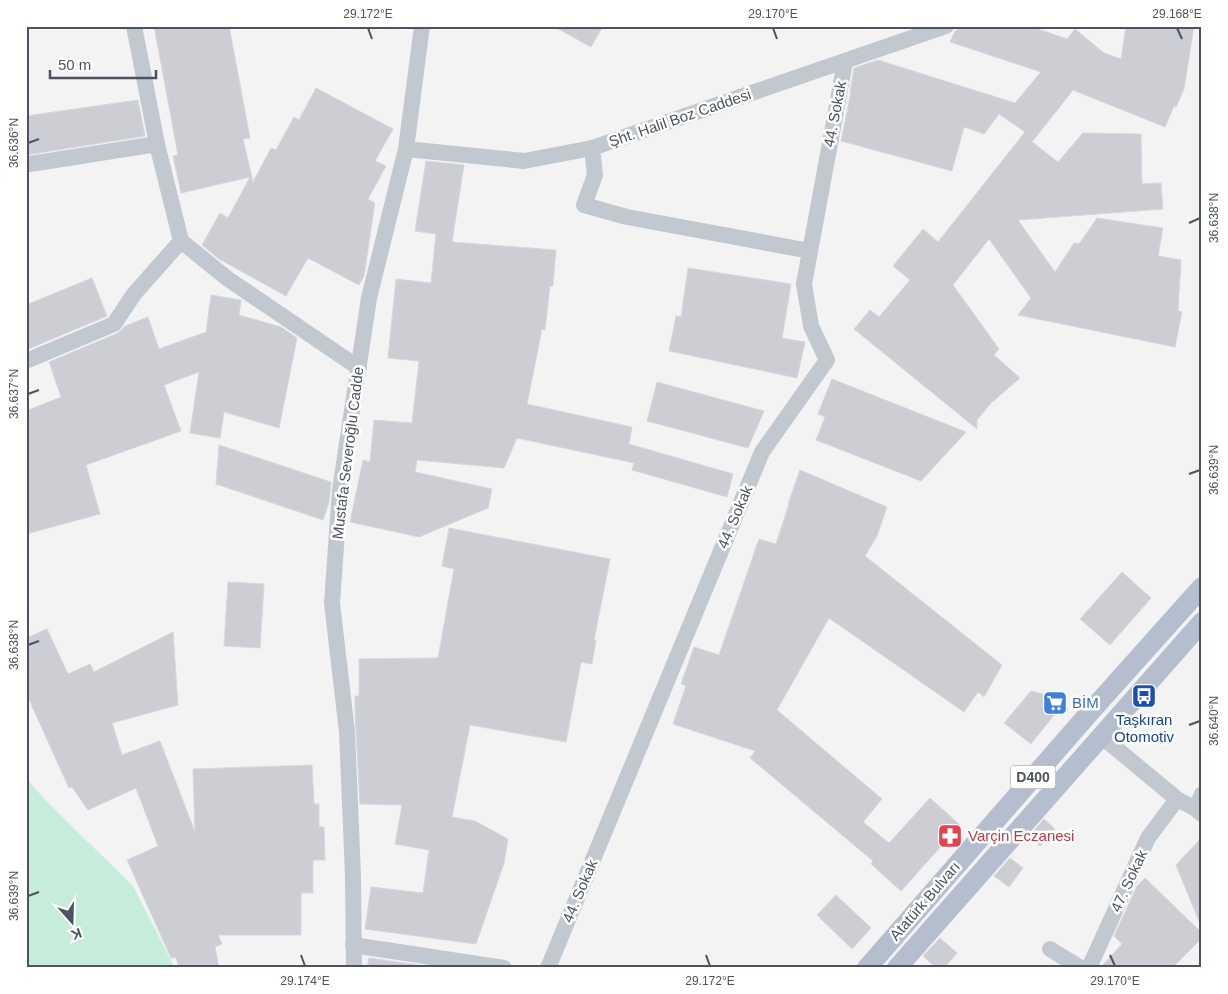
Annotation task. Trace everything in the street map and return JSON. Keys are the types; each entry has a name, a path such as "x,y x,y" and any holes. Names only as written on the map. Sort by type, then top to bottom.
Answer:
{"main road":[{"name":"Atatürk Bulvarı","path":"867,968 1084,718 1202,587"},
{"name":"Atatürk Bulvarı","path":"897,968 1202,622"}],"street":[{"path":"134,26 157,144 182,241 228,279 359,368"},
{"name":"Mustafa Severoğlu Cadde","path":"354,968 354,875 347,732 332,603 340,490 369,298 406,149 422,26"},
{"name":"Şht. Halil Boz Caddesi","path":"406,149 524,161 592,148 946,26"},
{"name":"44. Sokak","path":"548,968 762,452 827,360 811,326 804,284 845,62"},
{"path":"30,164 157,144"},
{"path":"592,148 595,175 584,205 627,217 810,251"},
{"path":"26,361 114,324 134,294 182,241"},
{"path":"1101,736 1178,799 1200,806"},
{"name":"47. Sokak","path":"1089,968 1148,838 1178,799"},
{"path":"353,945 504,968"},
{"path":"1050,949 1081,968"}],"green space":[{"path":"26,778 48,803 133,886 175,968 26,968"}],"building":[{"path":"154,26 229,26 250,138 243,139 253,182 271,148 276,150 294,117 299,120 316,88 393,129 375,161 386,166 368,199 375,203 364,276 359,285 308,258 286,296 219,259 202,245 220,213 228,218 250,177 181,193 173,156 178,155"},
{"path":"553,26 603,26 591,47"},
{"path":"966,26 1029,26 1067,39 1075,29 1104,53 1121,59 1126,26 1194,26 1184,89 1165,127 1073,90 1032,142 1058,162 1083,133 1141,134 1142,184 1161,183 1163,209 1018,220 1055,272 1074,243 1079,244 1097,218 1163,228 1158,256 1181,260 1178,311 1182,312 1175,347 1018,315 1031,298 989,239 953,285 999,349 994,355 1020,378 990,404 977,420 977,429 854,329 870,310 879,317 910,280 893,266 923,229 938,242 1025,132 999,114 984,134 964,127 952,171 841,141 854,68 878,60 1015,103 1041,72 950,42 955,31"},
{"path":"138,100 145,136 26,155 26,116"},
{"path":"426,161 464,165 452,242 556,250 553,286 550,286 545,330 542,329 527,404 632,427 629,444 733,474 727,497 632,470 634,463 517,438 504,468 417,460 415,472 492,489 488,508 419,537 350,522 363,460 370,462 374,420 412,423 419,361 388,358 396,279 431,283 436,234 415,231"},
{"path":"688,268 791,284 782,338 805,342 797,378 669,351 676,316 681,317"},
{"path":"92,278 107,316 26,350 26,305"},
{"path":"211,295 241,300 239,315 281,327 297,338 279,428 224,412 220,438 190,433 199,372 164,385 181,431 86,465 100,514 26,534 26,411 61,397 49,362 118,333 125,326 148,317 159,349 206,332"},
{"path":"832,379 966,432 921,481 816,440 825,417 818,414"},
{"path":"657,382 764,411 748,448 647,421"},
{"path":"219,445 331,482 329,502 323,520 216,484"},
{"path":"800,470 887,507 877,536 865,556 1002,665 984,697 978,692 964,712 829,618 777,710 882,799 863,822 889,843 930,798 960,825 901,891 871,864 873,861 750,758 755,751 673,724 686,686 681,684 694,647 719,655 759,539 776,544"},
{"path":"449,528 610,559 594,640 596,640 592,664 581,662 566,742 470,725 452,817 475,821 508,839 504,863 476,944 365,929 371,887 423,893 429,850 395,844 402,805 360,804 355,713 355,696 359,696 359,659 438,658 454,569 442,566"},
{"path":"1122,572 1151,598 1110,645 1080,619"},
{"path":"228,582 264,584 260,648 224,646"},
{"path":"47,629 68,674 90,664 94,672 173,632 178,705 112,723 122,755 160,741 195,832 193,769 312,765 314,804 319,804 319,827 324,827 325,860 313,860 313,893 301,893 301,935 218,935 222,944 215,947 219,968 179,968 176,957 171,958 127,860 158,846 136,788 88,810 72,787 69,788 26,693 26,638"},
{"path":"1031,691 1066,700 1031,744 1004,723"},
{"path":"1044,819 1055,829 1040,846 1029,836"},
{"path":"1202,837 1202,926 1201,926 1176,865"},
{"path":"1010,858 1023,868 1009,887 994,876"},
{"path":"1145,878 1202,933 1202,938 1172,968 1100,968 1122,944 1114,936 1137,886"},
{"path":"836,895 871,928 852,949 817,915"},
{"path":"940,938 957,953 944,968 936,968 923,956"},
{"path":"369,958 433,967 433,968 367,968"}],"place":[{"name":"Taşkıran Otomotiv","path":"1144,696"},
{"name":"BİM","path":"1055,703"},
{"name":"Varçin Eczanesi","path":"950,836"}]}
